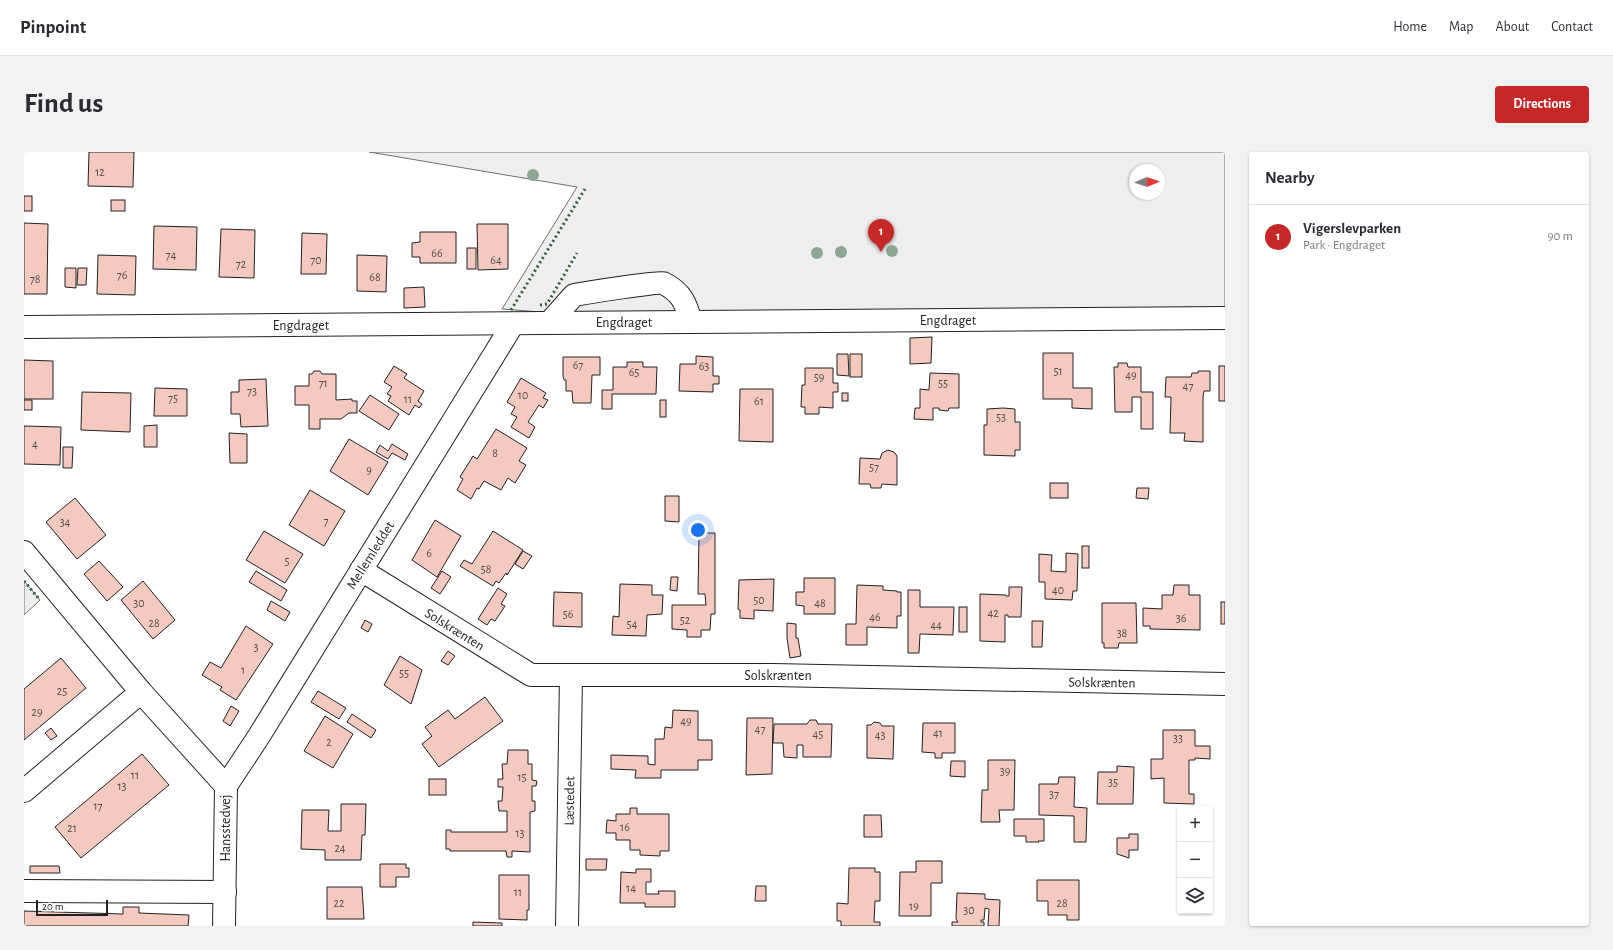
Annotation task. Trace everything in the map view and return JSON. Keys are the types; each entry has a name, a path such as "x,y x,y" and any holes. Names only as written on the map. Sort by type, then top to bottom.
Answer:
{"street":[{"path":"550,322 574,295 662,282 676,291 685,302 691,322"},
{"name":"Engdraget","path":"24,327 1225,318"},
{"name":"Mellemleddet","path":"226,786 259,736 513,324"},
{"name":"Hansstedvej","path":"24,552 141,692 226,786 224,926"},
{"name":"Solskrænten","path":"361,570 530,675 773,675 1225,684"},
{"name":"Læstedet","path":"567,926 571,676"},
{"path":"24,791 141,692"},
{"path":"24,891 225,892"}],"shaded area":[{"path":"369,152 1225,152 1225,309 541,312 502,309 577,187"},
{"path":"24,581 40,600 24,615"}],"building":[{"path":"89,152 134,152 133,187 88,186"},
{"path":"24,196 32,196 32,211 24,211"},
{"path":"111,200 125,200 125,211 111,211"},
{"path":"24,223 48,224 47,294 24,294"},
{"path":"477,224 508,224 508,269 478,270"},
{"path":"154,226 197,227 196,270 153,269"},
{"path":"221,229 255,230 254,278 219,277"},
{"path":"420,232 456,232 456,263 420,263 420,257 412,257 412,243 420,242"},
{"path":"302,233 327,234 326,274 301,274"},
{"path":"467,248 476,248 476,269 467,269"},
{"path":"98,255 136,256 135,295 97,294"},
{"path":"357,255 387,256 386,292 357,291"},
{"path":"65,268 76,268 76,288 65,287"},
{"path":"78,268 87,268 86,285 77,285"},
{"path":"424,287 425,307 404,308 404,288"},
{"path":"932,337 931,363 910,364 910,338"},
{"path":"1043,353 1073,353 1073,388 1092,388 1092,409 1072,408 1072,399 1043,399"},
{"path":"837,354 848,354 849,376 837,375"},
{"path":"850,354 862,354 862,377 850,377"},
{"path":"696,356 713,357 713,376 719,376 719,384 713,384 713,392 679,391 680,364 696,364"},
{"path":"563,357 600,357 600,375 592,375 591,403 573,403 572,391 566,391 566,380 564,380 563,376"},
{"path":"24,360 53,361 53,399 24,399"},
{"path":"627,362 643,362 643,367 657,367 656,394 612,394 612,409 602,409 602,390 613,390 613,367 627,367"},
{"path":"1118,363 1127,363 1128,367 1141,367 1141,392 1153,392 1153,429 1141,429 1141,397 1132,397 1132,412 1115,412 1114,367 1118,367"},
{"path":"394,366 407,374 404,378 424,391 418,401 422,404 419,408 415,405 409,415 388,401 391,396 387,394 392,387 384,382"},
{"path":"1219,366 1225,366 1225,401 1219,401"},
{"path":"805,368 833,368 833,383 838,383 838,392 833,392 833,408 819,407 819,414 805,414 805,407 801,407 802,385 805,385"},
{"path":"314,371 320,371 322,374 336,374 336,400 352,399 352,401 357,401 357,413 349,413 341,419 320,419 320,429 309,429 309,405 295,405 295,386 309,386 309,374 312,374"},
{"path":"1198,371 1210,371 1210,391 1204,391 1203,397 1203,442 1184,441 1185,433 1170,433 1171,397 1165,397 1166,377 1191,377 1192,373 1198,373"},
{"path":"930,373 959,374 959,408 949,408 948,411 933,408 933,420 914,419 915,408 920,408 920,389 929,390"},
{"path":"521,378 546,393 543,398 548,400 543,408 539,405 528,422 535,427 529,438 511,427 517,417 511,414 515,407 507,402"},
{"path":"266,379 268,426 241,427 240,414 231,414 231,392 239,392 239,380"},
{"path":"155,388 187,389 187,416 154,416"},
{"path":"740,389 773,389 773,442 739,441"},
{"path":"82,392 131,393 130,432 81,430"},
{"path":"842,393 848,393 848,401 842,401"},
{"path":"370,395 399,414 389,430 359,411"},
{"path":"24,400 32,400 32,410 24,410"},
{"path":"660,400 666,400 666,417 660,417"},
{"path":"987,409 1015,409 1015,422 1020,422 1020,450 1015,450 1015,456 984,455 984,425 987,425"},
{"path":"157,425 157,447 144,447 144,426"},
{"path":"24,426 61,427 60,465 24,464"},
{"path":"496,429 527,448 519,461 526,465 515,483 508,478 501,490 484,481 479,489 477,488 471,499 457,490 463,479 460,477 473,456 477,459"},
{"path":"229,433 247,434 247,463 230,463"},
{"path":"349,439 388,462 368,495 330,471"},
{"path":"392,444 408,454 405,460 392,453 388,459 376,452 380,445 388,451"},
{"path":"63,447 73,447 72,468 63,468"},
{"path":"888,450 894,452 897,456 897,485 882,484 881,488 871,488 870,484 859,484 860,458 880,459 882,453"},
{"path":"1050,483 1068,483 1068,498 1050,498"},
{"path":"1137,488 1149,488 1148,499 1136,498"},
{"path":"310,490 345,511 324,546 289,525"},
{"path":"665,496 679,496 679,522 665,521"},
{"path":"75,498 106,535 77,559 46,522"},
{"path":"435,520 461,536 437,577 412,560"},
{"path":"264,531 303,554 285,583 246,560"},
{"path":"493,531 523,550 507,575 506,573 499,583 496,581 493,586 460,566 464,560 472,564"},
{"path":"699,533 715,533 715,614 711,614 710,630 701,630 701,637 687,637 687,630 672,629 672,605 706,605 705,594 698,594"},
{"path":"1082,546 1089,546 1089,568 1082,568"},
{"path":"523,551 532,556 523,569 515,564"},
{"path":"1066,553 1078,554 1077,591 1073,591 1072,600 1045,599 1045,582 1039,582 1039,554 1052,555 1051,571 1066,572"},
{"path":"99,561 123,587 107,601 84,574"},
{"path":"256,571 287,590 281,601 249,582"},
{"path":"442,571 451,577 440,594 431,588"},
{"path":"671,577 678,577 677,591 670,590"},
{"path":"804,578 835,578 835,614 804,614 804,606 796,605 796,592 804,592"},
{"path":"774,579 773,611 754,610 754,619 740,618 740,610 738,609 739,580"},
{"path":"143,581 175,620 153,639 121,600"},
{"path":"620,584 652,585 652,595 663,595 662,614 647,615 646,636 612,635 613,616 619,617"},
{"path":"857,585 883,586 883,590 901,592 901,616 897,616 897,628 867,627 867,645 846,645 846,624 856,624"},
{"path":"1174,585 1189,585 1189,595 1200,595 1200,630 1150,629 1150,626 1143,626 1143,608 1162,609 1162,595 1173,595"},
{"path":"1009,587 1022,587 1021,617 1008,617 1008,615 1005,615 1005,642 980,641 980,594 1009,596"},
{"path":"498,588 507,594 501,604 505,606 495,621 491,619 487,625 478,619"},
{"path":"908,590 920,590 920,607 954,607 953,635 920,634 919,653 908,653"},
{"path":"554,592 582,593 582,627 553,626"},
{"path":"271,601 290,612 285,621 267,610"},
{"path":"1221,602 1225,602 1225,624 1221,624"},
{"path":"1102,603 1136,603 1137,643 1119,643 1118,648 1104,648 1104,643 1102,643"},
{"path":"959,607 967,607 967,632 959,632"},
{"path":"365,620 372,624 368,632 361,628"},
{"path":"1032,621 1043,621 1042,647 1032,647"},
{"path":"787,623 796,624 796,638 798,638 801,656 790,658 787,638"},
{"path":"246,626 273,644 236,700 220,690 222,687 202,675 210,662 221,668"},
{"path":"448,651 455,656 448,665 441,661"},
{"path":"400,656 422,670 411,704 384,685"},
{"path":"61,658 86,688 24,740 24,689"},
{"path":"318,691 346,708 339,719 311,702"},
{"path":"485,697 503,721 439,767 422,744 432,736 425,727 448,710 455,719"},
{"path":"231,706 239,711 230,726 223,721"},
{"path":"673,710 698,711 698,740 712,740 712,760 698,760 698,770 661,770 661,778 635,778 636,770 611,769 611,755 648,756 648,764 655,765 655,739 664,739 665,727 672,728"},
{"path":"352,714 376,730 371,738 347,722"},
{"path":"325,716 353,734 333,768 304,751"},
{"path":"747,718 773,718 772,774 746,775"},
{"path":"810,720 816,720 818,724 832,724 831,757 803,757 803,745 797,745 797,758 784,757 783,743 773,743 774,724 807,724"},
{"path":"874,722 880,723 882,726 894,726 893,759 867,758 867,725 871,725"},
{"path":"923,723 955,723 955,753 942,753 942,758 935,758 935,753 922,752"},
{"path":"51,728 57,736 51,740 45,733"},
{"path":"1163,730 1195,730 1195,746 1210,746 1210,759 1195,758 1195,760 1189,760 1189,794 1194,794 1194,804 1164,803 1164,778 1151,779 1151,759 1163,759"},
{"path":"508,750 528,750 528,764 532,764 532,780 537,781 536,786 532,786 532,801 535,801 535,811 530,812 530,852 512,851 512,857 507,857 506,851 450,851 450,849 446,849 446,830 451,830 451,832 507,832 507,811 499,811 498,801 502,801 503,787 498,787 498,779 503,779 502,764 507,764"},
{"path":"142,754 169,785 81,858 55,827"},
{"path":"988,760 1015,760 1014,810 999,810 1000,822 981,822 982,790 988,790"},
{"path":"951,761 965,761 965,777 950,776"},
{"path":"1117,766 1134,767 1133,804 1097,804 1098,772 1117,772"},
{"path":"1059,777 1075,777 1074,807 1087,808 1086,842 1074,842 1074,816 1039,815 1039,784 1058,784"},
{"path":"429,779 446,779 446,795 429,795"},
{"path":"341,804 366,804 365,835 362,835 361,860 325,860 325,850 301,849 302,810 329,810 328,831 341,831"},
{"path":"630,808 637,808 637,814 669,814 669,851 660,851 660,856 640,855 640,850 630,850 630,840 616,840 616,833 606,833 607,820 616,821 616,814 630,814"},
{"path":"864,815 881,815 882,837 864,837"},
{"path":"1014,819 1044,819 1044,841 1026,842 1026,836 1014,836"},
{"path":"1129,834 1138,834 1138,850 1129,850 1129,858 1117,854 1117,838 1129,838"},
{"path":"586,859 607,859 606,870 586,870"},
{"path":"916,861 942,861 942,883 931,883 931,916 899,916 900,872 916,872"},
{"path":"380,864 406,864 406,868 409,868 409,877 396,877 396,887 380,887"},
{"path":"30,866 59,866 60,873 30,873"},
{"path":"849,868 875,868 875,872 880,872 880,901 875,901 874,922 880,922 880,926 841,926 841,921 837,921 837,903 848,904"},
{"path":"636,869 651,869 651,882 646,882 646,894 659,894 658,891 675,891 675,907 645,907 645,903 620,903 621,872 636,873"},
{"path":"499,875 529,875 529,910 527,910 527,920 499,919"},
{"path":"1037,880 1079,880 1079,920 1067,920 1067,915 1048,915 1048,901 1037,901"},
{"path":"756,886 766,886 766,901 755,901"},
{"path":"327,887 362,887 364,919 327,919"},
{"path":"957,893 985,894 985,899 1000,900 999,926 988,926 989,909 985,908 984,920 981,920 981,922 984,922 984,926 952,926 952,922 958,922 956,919"},
{"path":"123,907 139,907 139,913 189,915 188,926 24,926 24,911 123,914"},
{"path":"473,922 502,923 502,926 473,926"}],"hedge":[{"path":"511,310 585,189"},
{"path":"540,305 547,304 577,253"},
{"path":"24,581 40,600"}],"place":[{"name":"Vigerslevparken","path":"881,252"}]}
